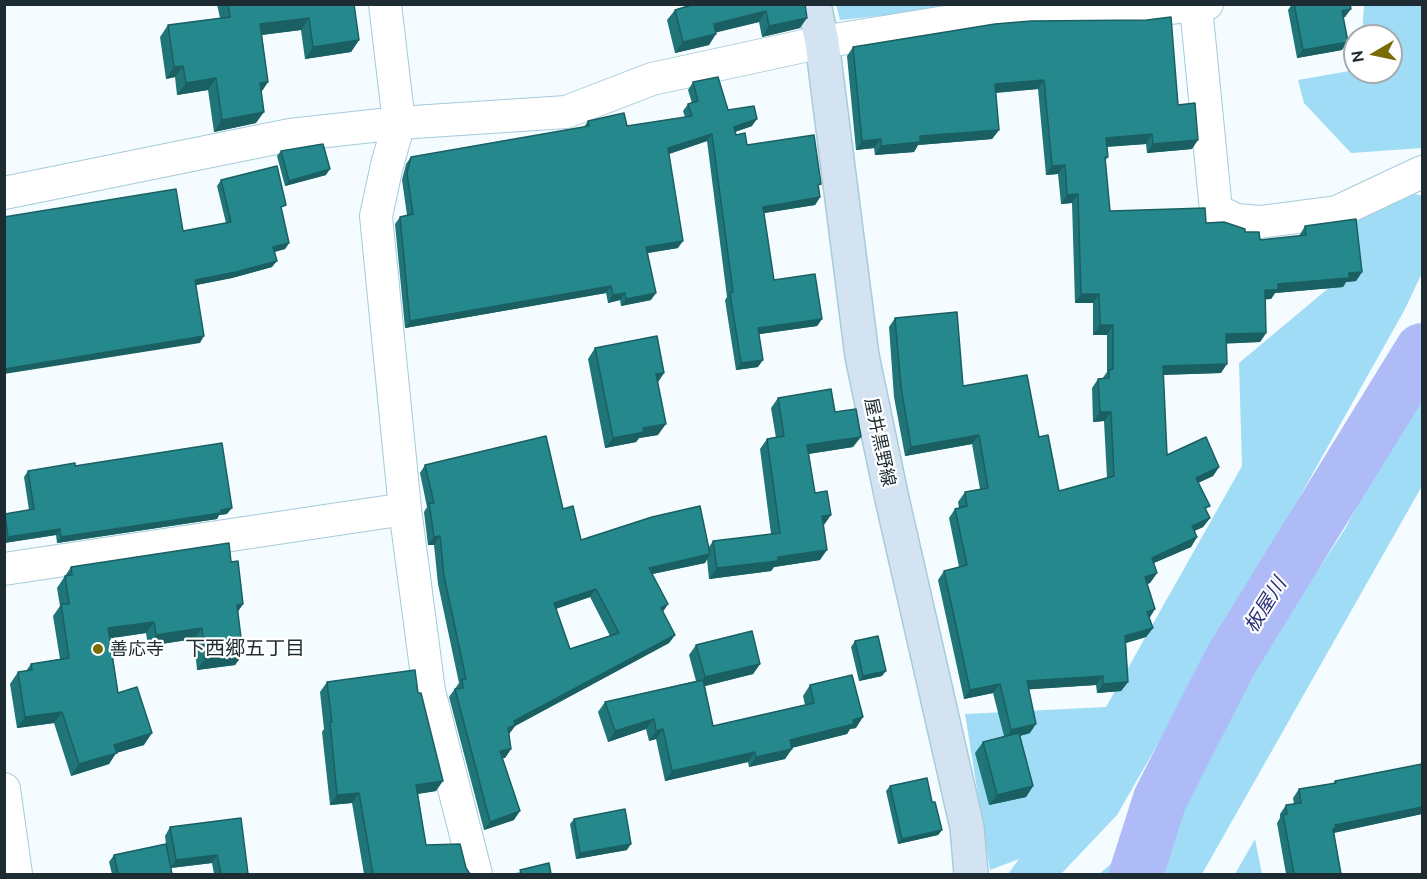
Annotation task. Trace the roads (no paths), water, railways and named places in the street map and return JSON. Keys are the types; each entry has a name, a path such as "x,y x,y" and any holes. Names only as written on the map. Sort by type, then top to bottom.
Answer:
{"main road":[{"name":"屋井黒野線","path":"814,4 822,42 862,356 892,499 967,827 971,874"}],"street":[{"path":"385,4 399,123 376,216 405,509 429,691 476,874"},
{"path":"4,193 290,135 399,123 566,112 652,80 822,42 1002,13 1140,11 1201,5 1216,210 1236,220 1260,222 1337,212 1422,172"},
{"path":"4,569 405,509"},
{"path":"4,789 16,874"}],"waterway":[{"name":"板屋川","path":"1136,874 1160,799 1231,660 1422,350"}],"place":[{"name":"善応寺","path":"98,649"}],"district":[{"name":"下西郷五丁目","path":"245,648"}]}
